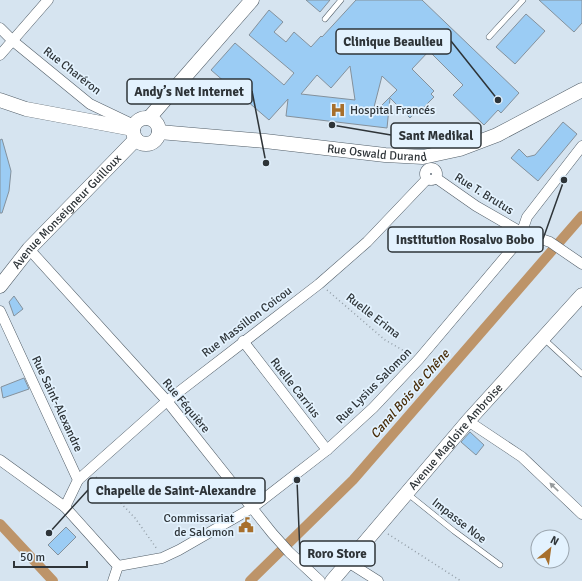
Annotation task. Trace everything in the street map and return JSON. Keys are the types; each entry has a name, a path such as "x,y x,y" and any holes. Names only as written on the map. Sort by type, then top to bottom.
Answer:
{"street":[{"path":"0,55 48,0"},
{"path":"149,118 252,0"},
{"name":"Rue Charéron","path":"0,28 13,41 90,104 134,131"},
{"name":"Rue Oswald Durand","path":"159,132 265,141 385,155 425,163 497,135 582,90"},
{"path":"0,100 26,109 134,131 143,144 155,140 159,132 158,125 149,118 140,119 134,131"},
{"name":"Avenue Monseigneur Guilloux","path":"0,286 29,249 134,131"},
{"name":"Rue Lysius Salomon","path":"118,566 162,558 252,508 327,450 374,408 419,359 519,240 527,216 582,146"},
{"path":"425,163 424,174 431,179"},
{"name":"Rue T. Brutus","path":"431,179 521,232 550,242 582,264"},
{"name":"Rue Massillon Coicou","path":"78,480 166,401 319,284 367,242 431,179"},
{"name":"Rue Féquière","path":"29,249 166,401 272,533 320,581"},
{"name":"Avenue Magloire Ambroise","path":"332,581 468,421 582,295"},
{"name":"Rue Saint-Alexandre","path":"0,311 78,480"},
{"name":"Ruelle Carrius","path":"243,341 327,450"},
{"path":"468,421 522,457 582,514"},
{"path":"0,460 65,507 118,566 113,581"},
{"path":"65,507 78,480"},
{"path":"348,562 378,581"}],"lane":[{"path":"325,19 341,0"},
{"path":"489,37 523,0"},
{"path":"543,338 582,374"},
{"name":"Impasse Noe","path":"408,493 454,531 500,565"}],"path":[{"name":"Ruelle Erima","path":"319,284 386,340 419,359"},
{"path":"88,471 94,474 135,518 162,558"},
{"path":"378,527 461,581"}],"building":[{"path":"306,0 330,0 320,12"},
{"path":"356,0 422,0 519,93 501,113 498,110 484,125 453,95 463,85 429,51 412,69 434,91 431,94 434,97 421,110 419,108 410,118 390,98 387,128 286,116 288,99 269,120 211,70 235,43 284,85 294,73 249,35 269,10 283,22 274,32 286,42 294,32 311,47 321,36 322,37","holes":["350,66 355,100 301,94 317,75 331,88","382,76 397,90 372,115"]},
{"path":"539,0 582,0 582,23 574,32"},
{"path":"526,14 545,31 515,64 496,47"},
{"path":"563,122 577,134 538,181 511,158 519,149 527,157 535,155"},
{"path":"2,139 11,171 9,191 2,213 0,213 0,140"},
{"path":"14,296 23,309 14,316 9,302"},
{"path":"24,378 29,389 3,398 1,387"},
{"path":"470,432 484,445 476,455 461,442"},
{"path":"66,527 76,537 58,555 48,545"}],"waterway":[{"name":"Canal Bois de Chêne","path":"250,581 353,480 582,216"},
{"name":"Canal Bois de Chêne","path":"0,524 53,581"}],"place":[{"name":"Clinique Beaulieu","path":"498,100"},
{"name":"Hospital Francés","path":"338,110"},
{"name":"Sant Medikal","path":"332,125"},
{"name":"Andy’s Net Internet","path":"266,163"},
{"name":"Institution Rosalvo Bobo","path":"564,180"},
{"name":"Roro Store","path":"297,480"},
{"name":"Commissariat de Salomon","path":"246,525"},
{"name":"Chapelle de Saint-Alexandre","path":"49,533"}]}
